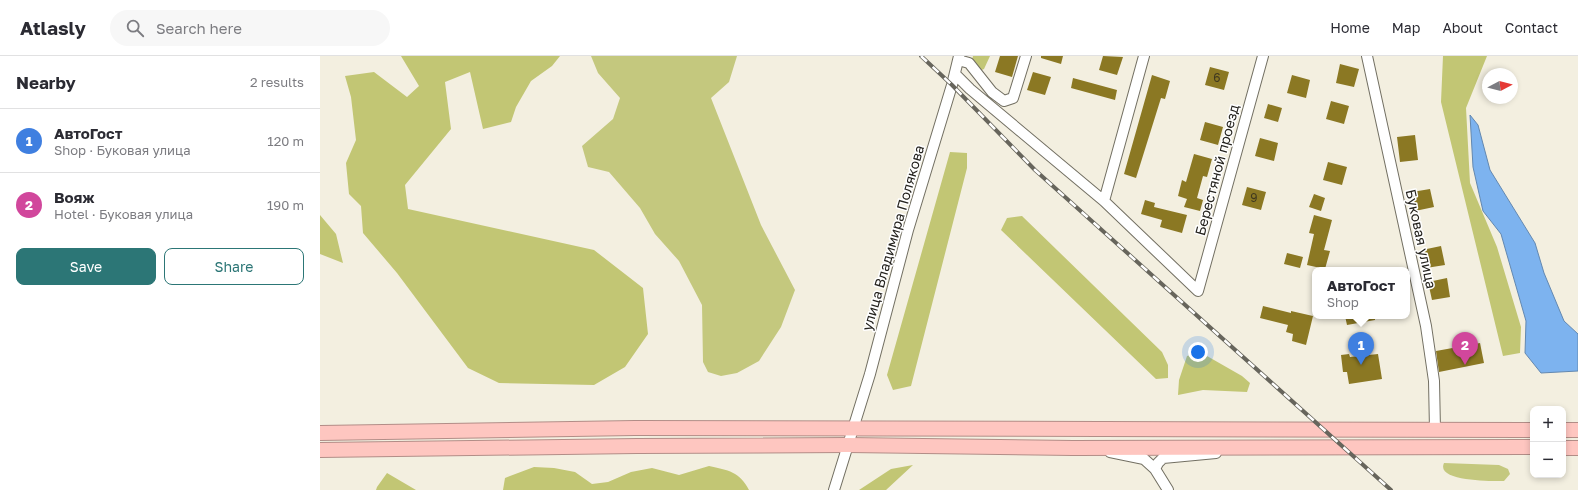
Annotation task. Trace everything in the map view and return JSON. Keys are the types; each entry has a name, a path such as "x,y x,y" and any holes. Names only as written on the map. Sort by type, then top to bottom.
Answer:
{"highway":[{"path":"320,433 634,428 1530,430"},
{"path":"1566,430 1578,430"},
{"path":"320,450 848,445 1098,447 1530,447"},
{"path":"1566,448 1578,448"}],"street":[{"path":"959,58 969,63 992,92 1004,101 1013,98 1026,56"},
{"path":"955,74 970,89 1104,201 1144,56"},
{"name":"Берестяной проезд","path":"1104,201 1198,291 1263,56"},
{"name":"Буковая улица","path":"1367,56 1426,326 1434,381 1435,430"},
{"name":"улица Владимира Полякова","path":"834,490 870,374 908,230 959,58"},
{"path":"1098,447 1114,454 1135,456 1144,459 1155,469 1168,490"},
{"path":"1155,469 1163,458 1211,454 1244,447"}],"green space":[{"path":"401,56 560,56 552,66 531,81 516,107 511,122 483,129 470,72 445,82 451,129 405,185 408,209 594,250 643,288 648,334 625,367 594,385 499,383 468,368 397,273 363,233 361,206 349,194 346,163 356,140 351,97 345,76 374,72 407,97 419,86"},
{"path":"591,56 737,56 729,82 711,98 761,225 795,290 781,327 759,361 737,373 721,376 708,372 703,362 702,305 679,261 655,234 640,208 609,172 588,167 582,146 613,119 620,98 598,73"},
{"path":"973,56 990,56 984,69 977,72 971,63"},
{"path":"1443,56 1487,56 1466,108 1470,183 1497,247 1521,327 1520,353 1503,356 1441,102"},
{"path":"950,152 967,153 967,168 911,386 893,390 887,375"},
{"path":"320,215 336,234 343,263 320,254"},
{"path":"1022,216 1162,352 1168,365 1168,378 1156,379 1001,230 1007,218"},
{"path":"1200,352 1242,376 1250,383 1247,392 1203,390 1178,395 1179,380 1187,356"},
{"path":"1444,463 1499,465 1508,469 1510,474 1504,481 1467,479 1448,474 1444,469"},
{"path":"913,465 886,490 859,490 891,469"},
{"path":"709,466 733,473 742,479 749,490 503,490 505,478 534,467 554,468 575,472 592,484 608,482 631,472 652,468 679,475"},
{"path":"387,473 416,490 376,490"}],"water":[{"path":"1470,115 1478,125 1490,170 1535,243 1544,273 1564,321 1578,334 1578,371 1541,373 1525,353 1526,321 1501,234 1483,211 1473,167"}],"building":[{"path":"1000,56 1018,56 1012,77 995,72"},
{"path":"1041,56 1063,56 1061,64 1041,58"},
{"path":"1103,56 1123,57 1117,75 1099,70"},
{"path":"1340,64 1359,69 1354,87 1336,83"},
{"path":"1210,67 1229,72 1224,90 1205,85"},
{"path":"1033,72 1051,77 1045,95 1027,90"},
{"path":"1152,75 1170,81 1165,99 1161,98 1136,178 1124,174"},
{"path":"1292,75 1310,80 1306,98 1287,93"},
{"path":"1073,78 1117,90 1115,100 1071,88"},
{"path":"1331,101 1349,106 1344,124 1326,119"},
{"path":"1268,104 1282,108 1278,122 1264,118"},
{"path":"1205,122 1223,127 1218,145 1200,140"},
{"path":"1415,135 1418,160 1400,162 1397,137"},
{"path":"1260,138 1278,143 1274,161 1255,156"},
{"path":"1194,154 1212,159 1207,177 1203,176 1197,198 1203,200 1200,211 1184,207 1187,199 1178,196 1182,180 1186,182"},
{"path":"1328,162 1347,167 1342,185 1323,180"},
{"path":"1247,187 1266,192 1261,210 1242,205"},
{"path":"1430,189 1434,207 1415,211 1412,192"},
{"path":"1314,194 1325,198 1321,211 1309,207"},
{"path":"1145,200 1155,203 1154,207 1187,215 1182,233 1160,227 1162,220 1141,214"},
{"path":"1314,215 1332,220 1324,250 1330,251 1326,267 1307,265 1314,234 1309,233"},
{"path":"1441,246 1445,265 1426,268 1422,250"},
{"path":"1287,253 1303,257 1300,268 1284,264"},
{"path":"1447,278 1450,297 1432,300 1428,282"},
{"path":"1263,306 1291,313 1291,311 1312,316 1306,345 1292,341 1293,334 1286,332 1288,325 1260,318"},
{"path":"1346,319 1375,319 1375,320 1347,325"},
{"path":"1480,343 1484,363 1439,372 1436,351"},
{"path":"1349,354 1350,357 1378,354 1382,379 1349,384 1347,372 1343,372 1341,355"}],"railway":[{"path":"921,56 952,85 1035,170 1391,490"}],"place":[{"name":"АвтоГост","path":"1361,365"},
{"name":"Вояж","path":"1465,365"}]}
